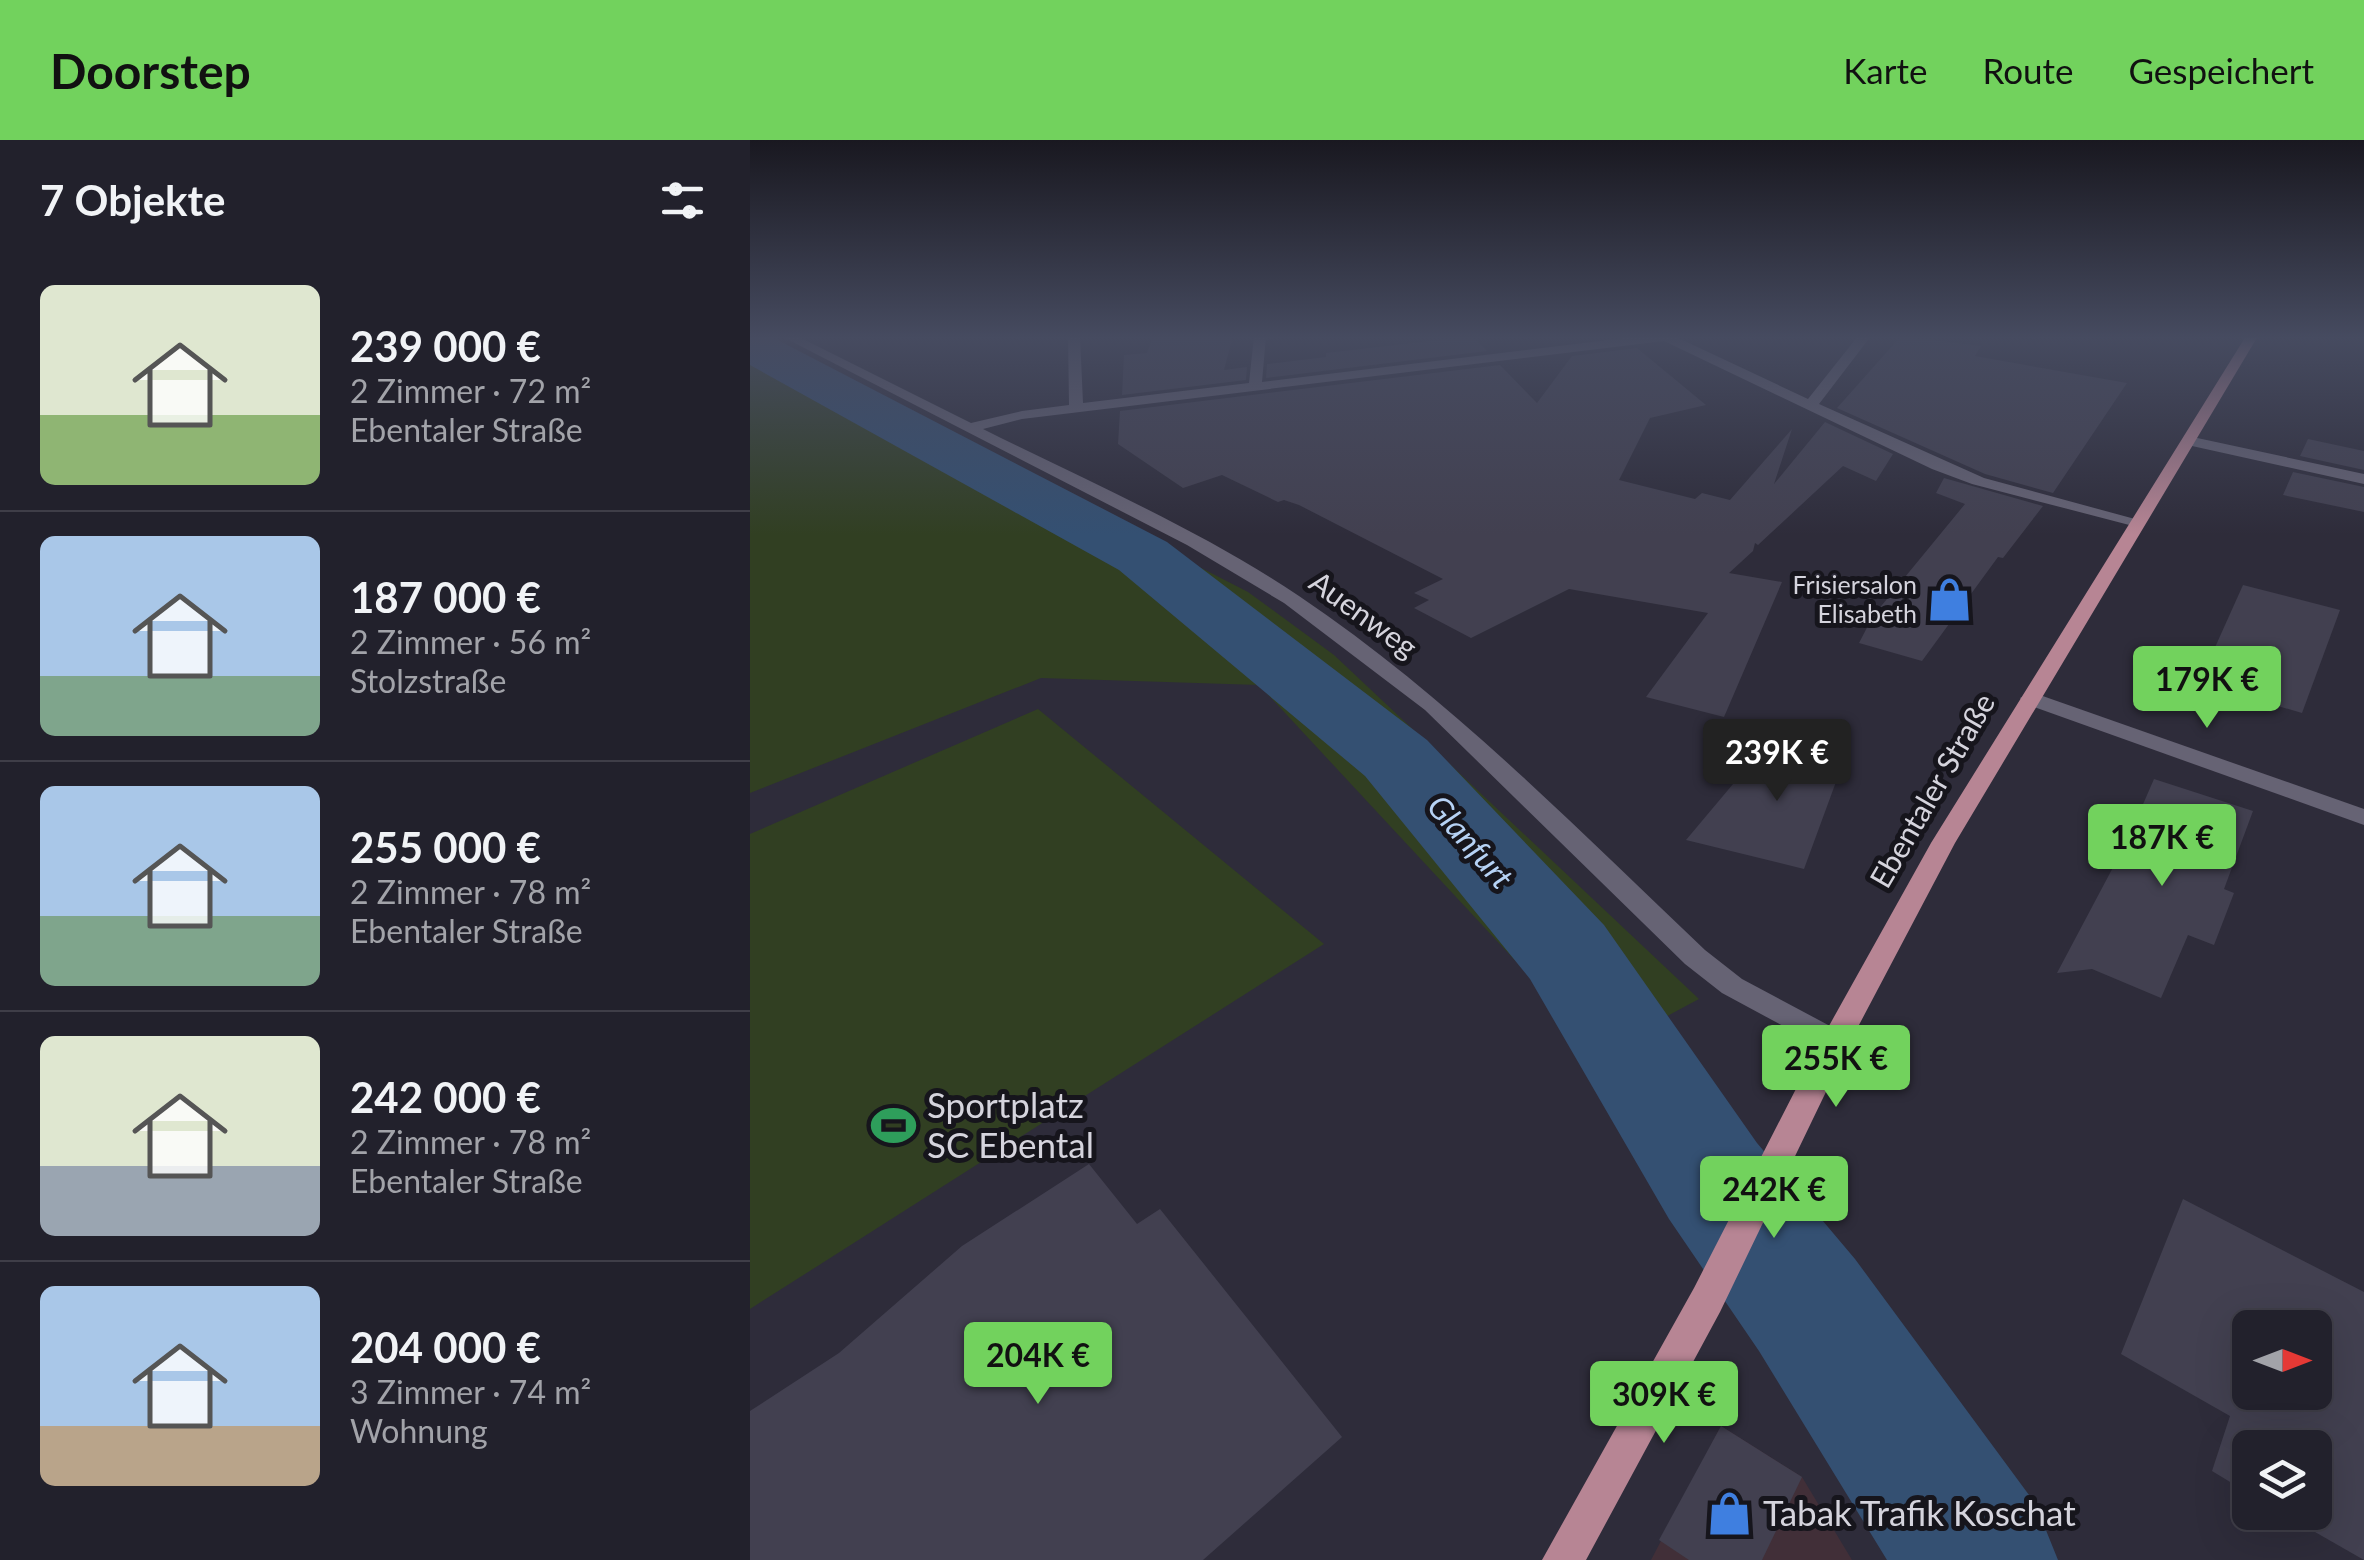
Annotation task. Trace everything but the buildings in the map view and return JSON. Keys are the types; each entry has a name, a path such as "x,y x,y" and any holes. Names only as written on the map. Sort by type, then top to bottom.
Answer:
{"main road":[{"name":"Ebentaler Straße","path":"1563,1560 1706,1300 1835,1042 1943,843 2212,402"}],"street":[{"name":"Auenweg","path":"915,402 1193,541 1291,598 1434,705 1695,957 1732,986 1835,1042"},
{"path":"1076,402 1076,408"},
{"path":"967,429 1022,415 1125,402"},
{"path":"1799,402 1978,481 2137,522"},
{"path":"1809,407 1813,402"},
{"path":"2188,441 2364,479"},
{"path":"2031,698 2364,817"}],"shaded area":[{"path":"1721,1426 1802,1477 1852,1560 1651,1560"}],"green space":[{"path":"750,402 879,402 1248,592 1334,655 1699,999 1600,1052 1259,685 1041,678 750,793"},
{"name":"Sportplatz SC Ebental","path":"1038,709 1324,944 750,1309 750,834"}],"waterway":[{"name":"Glanfurt","path":"857,402 1143,556 1396,758 1567,952 1713,1181 1807,1305 1978,1560"}],"place":[{"name":"Frisiersalon Elisabeth","path":"1950,599"},
{"name":"Sportplatz SC Ebental","path":"894,1126"},
{"name":"Tabak Trafik Koschat","path":"1730,1514"}]}
